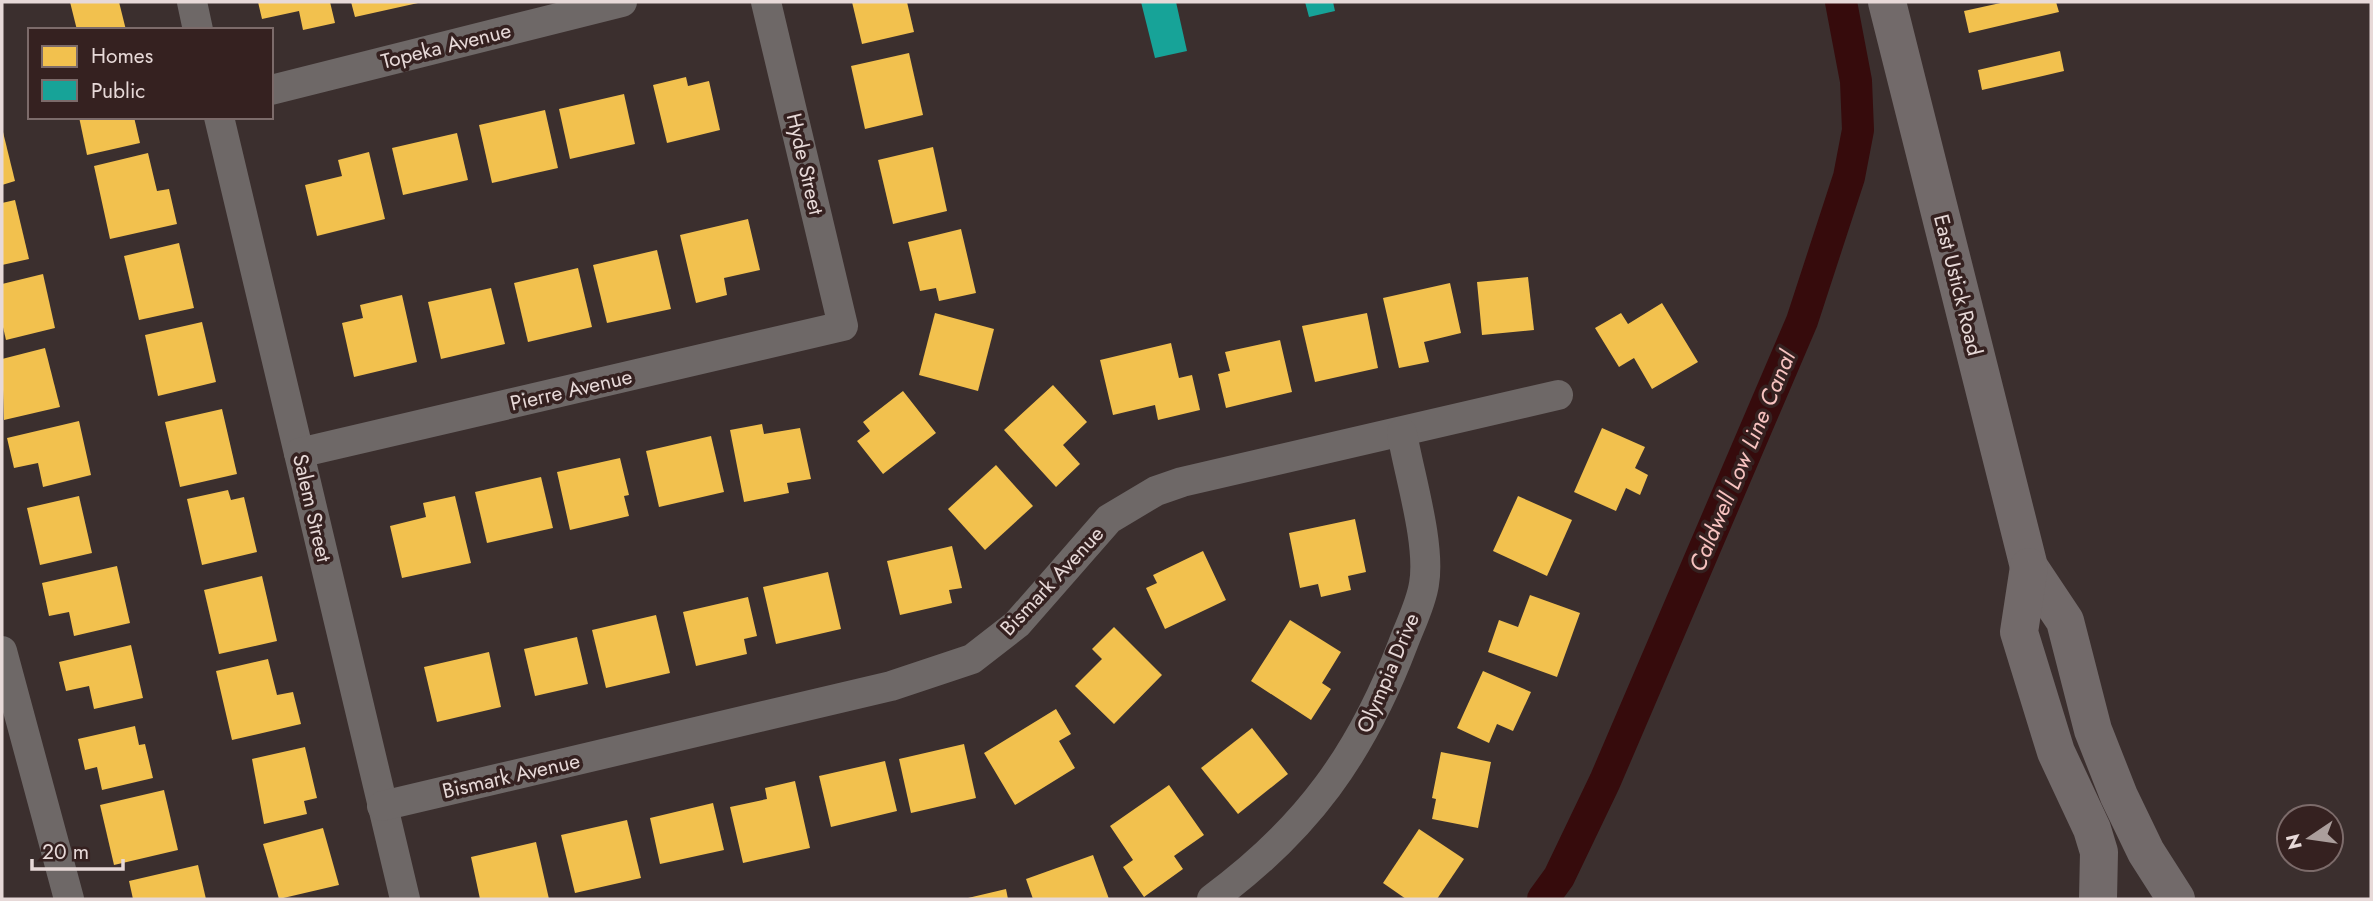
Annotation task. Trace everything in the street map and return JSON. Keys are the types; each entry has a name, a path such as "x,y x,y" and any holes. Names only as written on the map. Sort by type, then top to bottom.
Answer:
{"main road":[{"name":"East Ustick Road","path":"1886,2 2029,567 2065,621 2093,730 2119,796 2146,852 2176,899"},
{"name":"East Ustick Road","path":"2029,567 2020,632 2056,752 2092,829 2099,852 2098,899"}],"street":[{"path":"192,2 198,28"},
{"name":"Topeka Avenue","path":"273,89 622,2"},
{"name":"Hyde Street","path":"766,2 843,326"},
{"name":"Salem Street","path":"219,119 405,899"},
{"name":"Pierre Avenue","path":"299,453 843,326"},
{"name":"Bismark Avenue","path":"382,806 891,686 972,659 1017,624 1109,519 1156,491 1182,482 1558,396"},
{"name":"Olympia Drive","path":"1212,899 1248,873 1307,816 1363,734 1398,658 1424,586 1425,558 1402,433"},
{"path":"2,651 69,899"}],"building: Homes":[{"path":"70,2 119,2 126,28 76,28"},
{"path":"258,2 330,2 335,23 303,30 299,11 262,19"},
{"path":"351,2 417,2 418,3 355,17"},
{"path":"852,2 907,2 914,32 862,44"},
{"path":"2005,2 2056,2 2059,12 1969,33 1964,11"},
{"path":"2060,51 2064,71 1982,90 1978,70"},
{"path":"909,53 923,115 865,129 851,66"},
{"path":"686,77 688,86 709,81 720,130 667,143 653,85"},
{"path":"624,94 635,144 570,159 559,109"},
{"path":"545,110 558,168 492,183 479,125"},
{"path":"79,119 134,119 140,143 87,155"},
{"path":"2,128 15,181 2,185"},
{"path":"457,133 468,180 403,195 392,148"},
{"path":"933,147 947,211 893,224 878,160"},
{"path":"369,152 385,219 317,236 305,185 342,176 338,160"},
{"path":"148,153 157,191 169,189 177,224 110,239 94,166"},
{"path":"15,200 29,259 2,265 2,203"},
{"path":"748,219 760,270 724,278 727,295 696,303 680,235"},
{"path":"961,229 976,293 939,301 936,288 920,291 908,242"},
{"path":"179,243 194,308 139,320 124,256"},
{"path":"657,250 671,309 607,323 593,265"},
{"path":"578,268 592,327 528,342 514,283"},
{"path":"43,274 55,328 6,340 2,323 2,284"},
{"path":"1528,277 1534,330 1482,335 1477,282"},
{"path":"1450,283 1461,333 1424,342 1429,362 1399,368 1383,298"},
{"path":"491,288 505,344 441,359 428,302"},
{"path":"402,295 417,362 354,377 342,323 363,318 360,305"},
{"path":"1662,303 1698,362 1652,389 1634,358 1619,367 1595,328 1621,313 1628,324"},
{"path":"935,313 994,329 978,391 919,375"},
{"path":"1367,313 1378,368 1315,382 1302,326"},
{"path":"202,322 216,382 158,396 145,335"},
{"path":"1280,340 1292,392 1226,408 1218,374 1230,371 1225,352"},
{"path":"1171,343 1179,378 1192,375 1200,410 1158,420 1155,405 1113,415 1100,360"},
{"path":"45,348 60,407 4,420 2,359"},
{"path":"1053,385 1087,422 1063,445 1080,464 1056,487 1004,430"},
{"path":"903,391 936,433 883,474 857,441 870,431 863,422"},
{"path":"222,409 237,474 180,487 165,422"},
{"path":"79,421 91,475 43,487 38,463 14,468 7,438"},
{"path":"762,424 764,434 800,428 811,479 787,483 789,493 744,502 730,430"},
{"path":"1602,428 1645,447 1635,468 1648,475 1640,495 1626,488 1616,511 1574,492"},
{"path":"711,436 724,492 659,507 646,451"},
{"path":"620,458 629,495 624,496 629,516 570,530 557,472"},
{"path":"996,465 1033,506 985,550 948,509"},
{"path":"541,477 553,528 487,543 475,492"},
{"path":"228,490 231,500 244,497 257,552 202,565 187,499"},
{"path":"79,496 92,553 40,565 27,508"},
{"path":"455,496 471,563 402,578 390,526 426,517 423,503"},
{"path":"1518,496 1572,520 1547,576 1493,551"},
{"path":"1355,519 1366,572 1348,576 1351,590 1321,597 1318,584 1300,588 1289,533"},
{"path":"952,546 962,588 949,590 952,603 900,615 887,561"},
{"path":"1203,551 1226,600 1165,629 1146,588 1157,583 1153,575"},
{"path":"117,566 130,623 74,636 69,612 49,616 42,583"},
{"path":"828,572 841,629 776,644 763,587"},
{"path":"262,576 277,641 219,654 204,590"},
{"path":"1530,595 1580,613 1557,677 1488,652 1499,620 1518,627"},
{"path":"748,597 757,636 744,639 747,654 696,666 683,612"},
{"path":"656,615 670,673 606,688 592,630"},
{"path":"1290,620 1341,652 1322,683 1331,689 1311,720 1251,681"},
{"path":"1114,627 1162,675 1114,724 1075,686 1102,659 1092,649"},
{"path":"577,637 588,684 535,696 524,649"},
{"path":"131,645 143,698 94,709 89,686 66,691 59,662"},
{"path":"489,652 501,707 437,722 424,667"},
{"path":"268,659 277,695 293,692 301,724 232,740 216,671"},
{"path":"1483,671 1531,692 1513,731 1497,724 1489,743 1457,728"},
{"path":"1056,709 1071,734 1059,741 1075,768 1015,805 984,753"},
{"path":"135,726 139,745 145,744 153,778 102,790 97,767 85,770 78,739"},
{"path":"1252,728 1288,774 1238,814 1201,768"},
{"path":"964,744 976,798 911,813 899,759"},
{"path":"305,747 317,798 304,801 307,814 264,824 252,759"},
{"path":"1441,752 1491,762 1478,828 1432,819 1436,799 1432,798"},
{"path":"885,761 897,811 831,827 819,776"},
{"path":"795,781 810,848 743,863 730,807 767,799 765,788"},
{"path":"1169,785 1204,835 1174,856 1183,869 1144,897 1123,867 1133,860 1110,826"},
{"path":"164,790 178,850 114,865 100,805"},
{"path":"713,803 724,850 660,864 650,818"},
{"path":"627,820 641,878 575,893 561,835"},
{"path":"323,828 339,885 279,899 263,844"},
{"path":"1419,829 1464,859 1437,899 1406,899 1383,883"},
{"path":"536,842 549,899 480,899 471,857"},
{"path":"1093,855 1109,899 1033,899 1026,879"},
{"path":"198,865 206,899 133,899 129,881"},
{"path":"1006,889 1008,899 968,899 968,898"}],"building: Public":[{"path":"1141,2 1176,2 1187,51 1155,58"},
{"path":"1305,2 1333,2 1335,11 1309,17"}],"waterway":[{"name":"Caldwell Low Line Canal","path":"1543,899 1559,877 1605,781 1802,321 1849,177 1858,130 1856,81 1841,2"}]}
